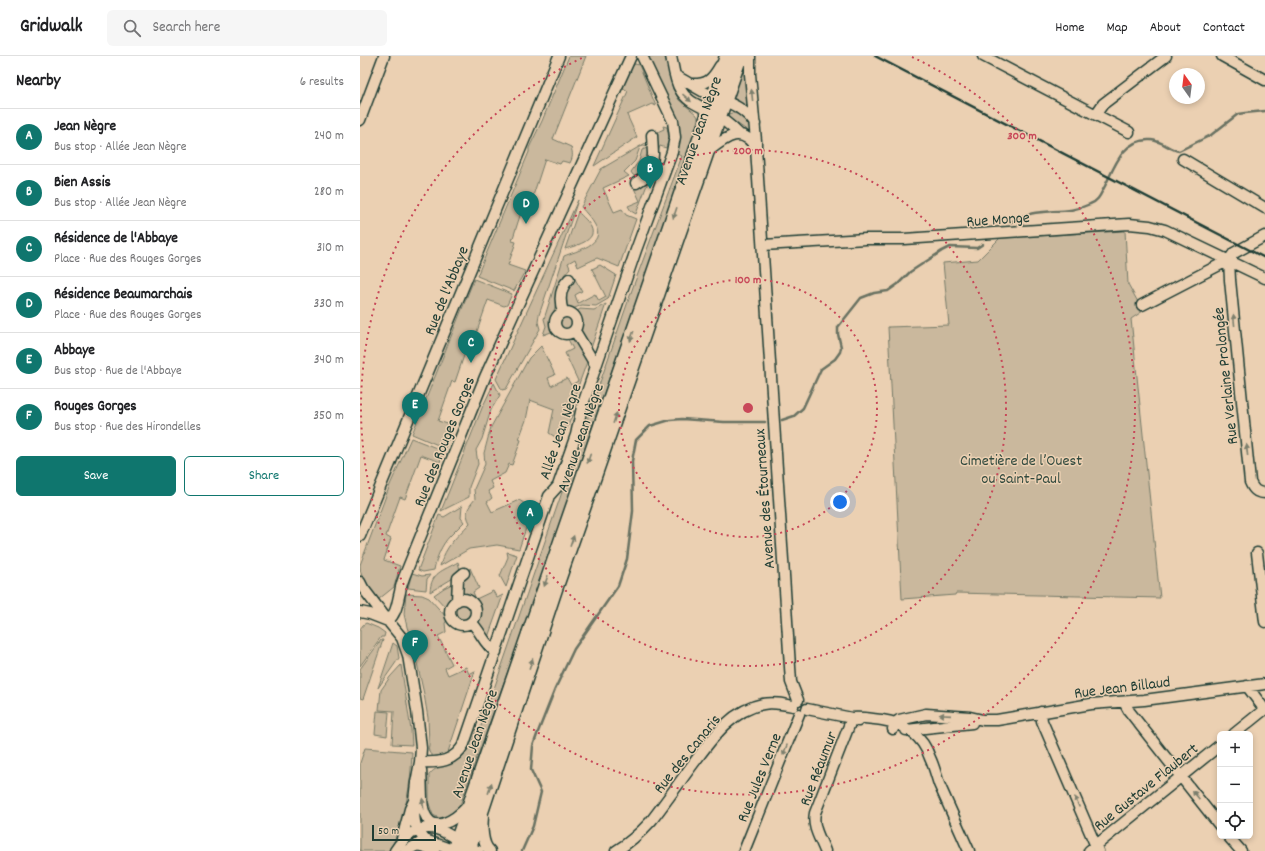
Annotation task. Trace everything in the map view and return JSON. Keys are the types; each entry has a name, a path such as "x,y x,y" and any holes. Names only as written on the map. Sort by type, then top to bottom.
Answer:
{"main road":[{"name":"Avenue Jean Nègre","path":"719,99 726,56"},
{"name":"Avenue Jean Nègre","path":"455,848 719,99 740,56"},
{"name":"Avenue Jean Nègre","path":"472,850 484,806 555,589 707,152 714,114"}],"street":[{"path":"360,120 384,56"},
{"name":"Rue de l'Abbaye","path":"360,536 559,56"},
{"name":"Rue des Rouges Gorges","path":"388,621 394,616 397,609 400,591 407,570 485,377 631,56"},
{"name":"Allée Jean Nègre","path":"420,762 435,763 446,761 462,749 549,496 558,486 576,435 582,407 664,170 672,152 675,137 673,121 642,56"},
{"path":"671,56 678,87 682,94 693,104 714,114 726,122 739,134 752,142 756,148"},
{"path":"688,84 701,85 708,82 716,74 726,56"},
{"name":"Avenue des Étourneaux","path":"750,56 791,682 799,707"},
{"path":"983,56 1129,132"},
{"path":"1096,114 1103,104 1166,56"},
{"path":"1222,56 1265,80"},
{"path":"676,76 688,84 748,114 755,124"},
{"path":"707,152 727,138 739,134"},
{"path":"636,183 645,177 652,166 654,154 652,135"},
{"path":"1183,159 1265,208"},
{"path":"652,166 664,170"},
{"name":"Rue Monge","path":"763,246 866,238 904,239 1129,224 1150,226 1165,230 1265,278"},
{"path":"1142,305 1229,260 1234,253 1265,236"},
{"name":"Rue Verlaine Prolongée","path":"1229,260 1250,482 1257,492 1265,493"},
{"path":"563,312 560,299 564,284 569,279"},
{"path":"563,312 570,312 576,316 578,324 575,331 568,334 560,333 556,327 555,320 563,312"},
{"path":"575,331 596,366"},
{"path":"1258,553 1265,622"},
{"path":"457,601 458,578 464,573"},
{"path":"360,582 402,638 408,655 418,710 421,748 414,801 414,818 421,843 434,851"},
{"path":"461,599 469,600 475,607 476,615 471,622 464,625 457,623 451,618 450,610 457,601 461,599"},
{"path":"360,612 388,621"},
{"path":"471,622 478,628 489,648 496,652"},
{"name":"Rue Jean Billaud","path":"983,720 1091,704 1124,702 1265,684"},
{"path":"1238,731 1265,709 1247,686"},
{"path":"1124,702 1128,711 1217,822"},
{"name":"Rue des Canaris","path":"616,851 635,837 650,822 714,736 728,722 747,710 762,704 775,703 799,707"},
{"path":"799,707 852,718 861,717 916,735 930,757 932,766 969,851"},
{"name":"Rue Jules Verne","path":"744,851 799,707"},
{"path":"1041,712 1042,721 1094,849"},
{"path":"898,728 899,720 926,714 970,717 983,720"},
{"name":"Rue Réaumur","path":"825,851 813,821 852,718"},
{"path":"898,728 975,723 983,720"},
{"path":"924,746 923,736 928,727"},
{"path":"898,728 914,742 932,766"},
{"name":"Rue Gustave Flaubert","path":"1094,849 1217,747"},
{"path":"420,762 424,809 427,818 432,823 440,827 455,848"},
{"path":"395,851 402,840 410,809 414,801"},
{"path":"402,840 425,828 440,827 459,816 469,805"},
{"path":"484,806 482,828 487,848 490,851"},
{"path":"1230,839 1240,851"},
{"path":"406,851 421,843 472,850"}],"green space":[{"path":"569,56 586,56 553,139 571,147 572,157 570,163 562,161 560,164 545,159 531,202 525,200 512,241 516,242 508,265 525,271 514,291 477,276 529,152 529,148"},
{"path":"647,56 665,56 673,89 679,100 696,114 698,117 698,126 588,438 561,523 459,808 447,817 439,818 433,815 429,804 429,775 436,769 448,765 458,758 467,746 473,730 479,732 633,287 682,156 675,153 680,134 673,114"},
{"path":"745,59 750,108 733,100"},
{"path":"635,64 639,65 656,106 652,104 627,115 637,137 594,166 628,91 620,86 631,67"},
{"path":"732,113 743,115 751,124 751,133 729,118 728,114"},
{"path":"663,126 667,127 669,138 666,148 660,146 656,159 655,133 664,129"},
{"path":"649,141 648,145 640,147 635,161 624,172 629,176 603,188 614,212 622,209 626,215 636,219 619,267 597,258 578,267 575,259 568,263 570,268 564,275 551,323 554,331 543,335 546,326 544,319 564,256 588,246 594,242 597,237 598,232 595,225 581,207 601,169"},
{"path":"647,148 651,149 651,159 644,174 637,177 631,172 639,161 642,150"},
{"path":"651,174 636,214 631,211 628,206 640,201 634,188 643,183"},
{"path":"578,200 539,315 538,322 540,329 506,389 502,390 496,379"},
{"path":"578,212 590,225 592,232 591,236 584,242 565,249"},
{"name":"Cimetière de l’Ouest ou Saint-Paul","path":"1125,231 1128,284 1143,311 1131,319 1160,598 956,593 955,595 902,599 888,327 949,325 943,263 978,260 1000,238"},
{"path":"600,265 616,275 608,299 596,306 582,305 570,310 564,307 566,292 575,279 582,291 575,295 578,303 595,294 599,301 606,297 592,269"},
{"path":"474,279 512,294 507,305 504,306 488,300 474,340 470,338 455,382 452,381 438,421 454,426 445,448 412,434"},
{"path":"606,304 591,348 579,331 580,321 576,312 580,309 594,310"},
{"path":"564,315 570,315 575,320 573,329 570,331 564,331 559,326 559,320"},
{"path":"575,335 588,359 572,403 568,402 574,411 566,431 557,438 549,433 554,409 530,400 526,420 519,439 521,440 512,465 509,464 505,473 490,481 493,488 488,491 492,498 487,502 492,512 519,500 527,505 528,504 532,510 519,549 497,545 469,549 440,566 448,547 470,523 467,513 470,505 475,499 474,489 485,464 484,453 491,427 529,358 541,346 555,375 548,378 551,386 567,378 571,385 578,381 565,353 573,349 567,337"},
{"path":"494,383 500,395 491,410 482,439 476,450 478,464 469,487 469,497 441,511 482,408"},
{"path":"411,438 444,451 440,462 421,455 405,499 400,497 386,536 391,539 384,560 400,566 394,587 379,599 363,580 360,565 390,485"},
{"path":"462,506 461,518 464,522 444,543 436,561 434,570 423,572 418,570 439,515 444,517"},
{"path":"507,552 517,555 506,587 500,576 508,557"},
{"path":"458,562 460,570 455,574 455,577 430,592 435,576"},
{"path":"470,568 479,588 473,592 476,599 493,591 497,598 503,595 487,640 475,622 478,608 475,601 461,597 461,580 468,576"},
{"path":"412,573 422,576 430,575 427,579 426,590 408,588"},
{"path":"454,583 452,601 448,605 448,610 434,595"},
{"path":"406,594 422,595 429,598 448,619 445,623 446,632 438,636 452,664 445,668 448,675 466,667 469,674 475,671 448,752 438,758 429,752 428,718 424,694 413,645 404,614"},
{"path":"464,602 471,605 474,612 471,619 464,622 457,619 454,612 457,605"},
{"path":"366,623 385,633 384,637 381,637 360,666 360,629"},
{"path":"381,640 383,640 363,699 360,698 360,669"},
{"path":"393,643 397,646 399,658 378,688"},
{"path":"401,665 412,745 392,744 394,711 379,710 381,690"},
{"path":"377,711 389,712 387,736 375,734"},
{"path":"365,748 412,752 409,790 400,827 390,851 360,851 360,763"}],"waterway":[{"path":"1011,222 1030,214 1070,210 1093,203 1101,194 1122,154 1134,143 1151,140 1179,151 1211,135 1238,114 1265,111"},
{"path":"782,420 794,416 803,408 821,369 835,359 840,352 841,347 838,327 861,298 874,293 888,291 898,284 910,272 950,247 977,248 983,244"},
{"path":"522,851 533,826 541,792 531,770 533,746 538,732 555,689 574,649 618,586 627,559 633,511 632,461 636,440 650,426 670,420 682,419 724,422 765,422"}],"railway":[{"path":"875,56 1265,258"}],"place":[{"name":"Bien Assis","path":"650,189"},
{"name":"Résidence Beaumarchais","path":"526,224"},
{"name":"Résidence de l'Abbaye","path":"471,363"},
{"name":"Abbaye","path":"415,425"},
{"name":"Jean Nègre","path":"530,533"},
{"name":"Rouges Gorges","path":"415,663"}]}
